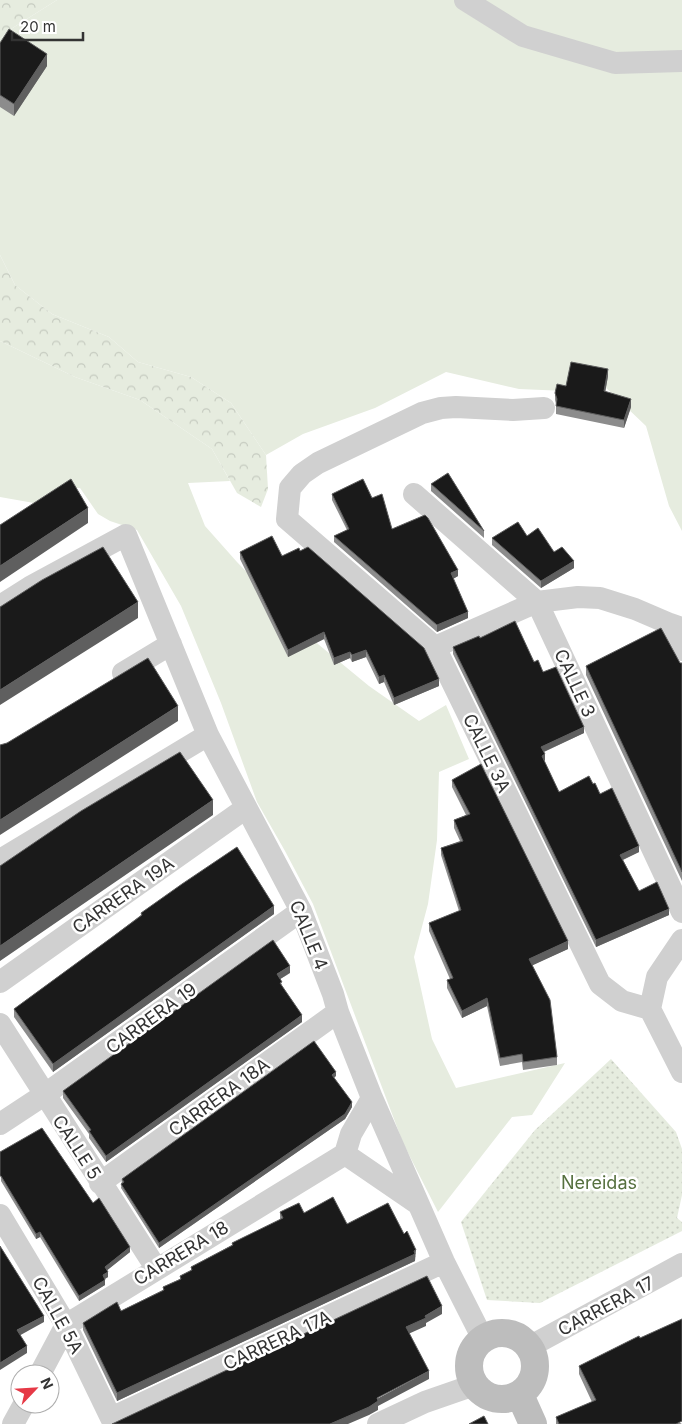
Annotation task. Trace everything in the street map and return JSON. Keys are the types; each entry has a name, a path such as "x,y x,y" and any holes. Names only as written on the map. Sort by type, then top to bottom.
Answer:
{"main road":[{"path":"502,1333 522,1339 529,1347 535,1361 534,1377 526,1390 520,1395 508,1400 495,1399 483,1394 474,1385 469,1364 471,1354 483,1339 492,1334 502,1333"},
{"path":"520,1395 533,1424"}],"street":[{"path":"465,0 523,36 615,63 682,61"},
{"name":"CALLE 3A","path":"544,408 513,410 456,407 441,408 422,414 318,463 302,474 290,488 287,519 435,647 600,984 622,1001 650,1009"},
{"name":"CALLE 3","path":"414,494 537,602 682,912"},
{"name":"CALLE 4","path":"0,606 30,587 126,535 208,735 301,911 372,1098 444,1262 483,1339"},
{"path":"435,647 537,602 578,597 600,598 635,609 676,626 682,650"},
{"path":"103,685 171,644"},
{"path":"0,860 208,735"},
{"name":"CARRERA 19A","path":"0,982 246,808"},
{"name":"CARRERA 19","path":"0,1124 44,1095 301,911"},
{"path":"682,940 657,977 650,1009 682,1072"},
{"name":"CARRERA 18A","path":"100,1182 338,1012"},
{"name":"CALLE 5","path":"0,1024 156,1268"},
{"path":"372,1098 350,1134 345,1154 418,1204"},
{"name":"CARRERA 18","path":"45,1364 66,1325 156,1268 345,1154"},
{"name":"CALLE 5A","path":"0,1215 66,1325 110,1418"},
{"name":"CARRERA 17A","path":"110,1418 444,1262"},
{"name":"CARRERA 17","path":"529,1347 682,1264"},
{"path":"378,1424 425,1402 474,1385"}],"green space":[{"path":"0,0 57,0 11,29 0,39"},
{"path":"57,0 682,0 682,531 669,506 646,426 603,385 566,391 519,389 446,372 375,408 303,434 266,455 231,403 191,377 138,362 109,337 52,314 15,285 0,255 0,39 11,29"},
{"path":"0,255 15,285 52,314 109,337 138,362 191,377 231,403 266,455 268,489 261,507 237,493 212,449 140,400 75,377 0,341"},
{"path":"0,341 75,377 140,400 212,449 230,481 188,483 205,526 237,562 307,635 369,686 419,721 446,705 469,759 439,772 437,840 428,904 414,957 432,1039 456,1088 565,1063 532,1115 512,1117 438,1212 403,1143 313,904 257,802 221,703 181,606 137,530 110,521 98,514 80,488 59,488 34,503 0,497"},
{"name":"Nereidas","path":"611,1059 676,1132 682,1149 682,1195 677,1218 682,1222 682,1231 540,1303 487,1300 461,1222 535,1130"}],"building":[{"path":"9,29 47,54 14,104 0,95 0,43"},
{"path":"571,362 608,369 604,391 631,399 624,420 556,406 557,399 555,393 557,384 566,386"},
{"path":"448,473 484,531 431,484"},
{"path":"71,479 88,508 0,566 0,525"},
{"path":"363,479 372,498 382,494 392,529 425,515 428,518 458,570 451,573 468,612 437,625 334,536 349,529 332,494"},
{"path":"518,522 527,536 538,528 554,552 562,547 574,561 541,581 492,538"},
{"path":"272,536 282,556 299,548 300,551 308,547 424,648 439,679 394,698 384,675 379,677 366,650 352,655 350,652 334,658 324,632 288,650 240,552"},
{"path":"103,547 138,602 0,690 0,607 42,580"},
{"path":"515,621 534,662 538,660 543,672 556,667 584,727 541,747 545,754 542,756 559,792 589,776 600,794 612,788 639,846 620,855 639,891 657,882 669,909 596,940 453,647 479,636 480,638"},
{"path":"661,628 680,663 682,663 682,872 586,666"},
{"path":"148,658 178,706 0,820 0,745 7,743"},
{"path":"180,752 213,800 0,946 0,866 81,811"},
{"path":"481,764 568,941 529,959 550,1000 557,1057 523,1062 522,1054 500,1058 487,998 462,1011 447,980 453,978 429,923 461,910 441,848 463,841 454,820 470,814 452,780"},
{"path":"237,847 274,906 53,1064 14,1009 142,915 141,913"},
{"path":"273,940 290,966 277,974 282,982 280,983 302,1015 106,1156 89,1131 91,1130 63,1091"},
{"path":"314,1041 336,1072 332,1075 352,1102 345,1114 159,1243 121,1184 124,1182 122,1179"},
{"path":"42,1128 93,1203 99,1198 130,1247 105,1267 108,1272 103,1275 105,1280 79,1296 40,1232 36,1234 0,1176 0,1152"},
{"path":"333,1197 347,1224 388,1203 404,1234 407,1231 416,1250 414,1251 415,1254 117,1393 83,1323 117,1302 121,1311 164,1290 163,1287 181,1279 180,1276 192,1270 191,1267 233,1245 232,1243 283,1218 280,1212 299,1203 304,1213"},
{"path":"0,1246 44,1316 17,1330 27,1346 0,1363"},
{"path":"427,1276 442,1306 425,1316 426,1318 406,1327 429,1371 377,1398 378,1401 369,1407 330,1424 112,1424"},
{"path":"682,1319 682,1421 676,1424 559,1424 556,1417 596,1400 579,1366 639,1336 640,1338"},
{"path":"484,1416 488,1424 469,1424"}]}
